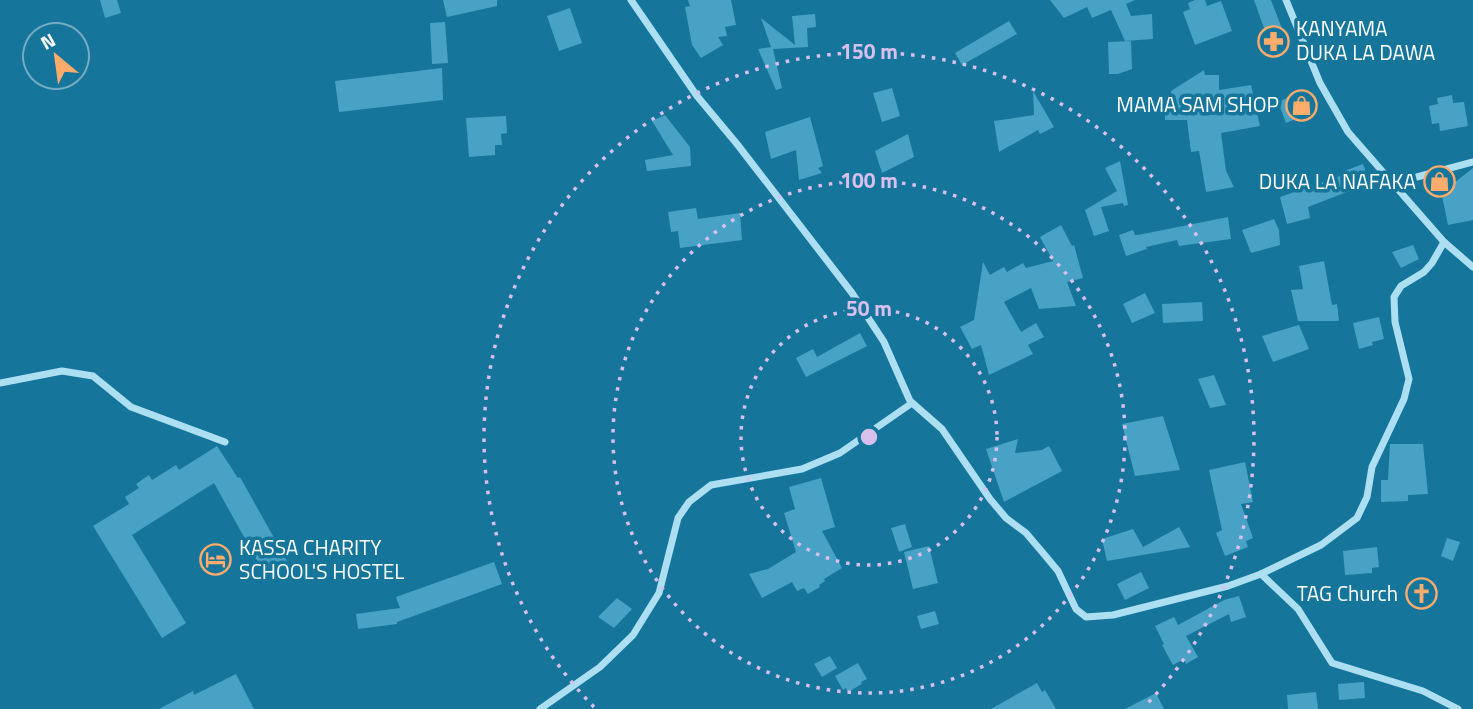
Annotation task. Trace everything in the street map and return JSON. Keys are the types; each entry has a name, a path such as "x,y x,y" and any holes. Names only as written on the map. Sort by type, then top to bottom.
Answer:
{"street":[{"path":"631,0 696,96 737,144 852,293 884,342 905,393 942,429 1006,518 1026,533 1058,571 1076,609 1082,615 1093,618 1106,616 1176,601 1228,586 1261,574 1321,545 1357,518 1364,506 1372,467 1404,399 1409,379 1395,322 1394,298 1401,286 1424,272 1444,242"},
{"path":"1286,0 1320,83 1348,132 1444,242 1473,267"},
{"path":"1396,188 1417,177 1473,162"},
{"path":"0,383 62,371 93,376 131,407 225,443"},
{"path":"540,709 600,667 633,635 659,593 678,518 689,502 710,485 802,469 840,453 912,402"},
{"path":"1261,574 1298,609 1332,663 1423,691 1458,709"}],"building":[{"path":"100,0 117,0 121,13 105,18"},
{"path":"443,0 497,0 497,6 447,17"},
{"path":"688,0 731,0 736,25 725,27 727,36 718,37 723,45 701,58 692,45 685,7 690,6"},
{"path":"1050,0 1135,0 1126,4 1131,16 1152,14 1153,39 1125,41 1111,10 1092,18 1087,7 1064,18"},
{"path":"1205,0 1207,6 1221,1 1232,31 1195,45 1183,12 1190,9 1188,3"},
{"path":"1254,0 1271,0 1286,39 1270,45"},
{"path":"570,8 582,43 559,51 547,16"},
{"path":"815,14 816,27 807,28 808,47 773,49 782,88 776,90 758,49 771,47 761,18 795,45 792,16"},
{"path":"1009,21 1017,34 962,65 955,53"},
{"path":"445,22 448,63 432,64 430,23"},
{"path":"1131,41 1132,69 1109,74 1108,42"},
{"path":"442,68 443,100 339,112 335,81"},
{"path":"1204,70 1205,75 1219,75 1219,90 1251,85 1260,126 1221,133 1226,171 1234,187 1206,192 1199,151 1191,152 1187,120 1165,120 1165,106 1172,106 1171,91"},
{"path":"892,88 900,116 882,122 873,93"},
{"path":"1033,91 1054,127 1040,134 1038,130 999,152 994,121 1034,115"},
{"path":"1297,94 1306,115 1286,123 1278,102"},
{"path":"1452,95 1453,103 1464,102 1468,126 1440,131 1439,123 1432,124 1429,106 1438,104 1437,98"},
{"path":"665,115 690,147 691,166 647,171 645,160 673,155 652,121"},
{"path":"506,116 507,133 501,134 502,145 495,145 495,155 469,157 466,118"},
{"path":"810,117 823,166 818,168 822,173 799,180 796,150 771,159 765,132"},
{"path":"908,134 914,157 882,173 875,151"},
{"path":"1120,161 1128,205 1124,206 1123,203 1101,207 1109,231 1094,236 1085,210 1117,191 1105,168"},
{"path":"1363,164 1370,183 1308,207 1310,218 1287,224 1280,197 1346,174 1344,171"},
{"path":"1473,168 1473,220 1448,225 1440,186 1454,183"},
{"path":"696,208 698,219 740,213 742,240 680,248 678,231 671,232 668,212"},
{"path":"1228,217 1231,239 1179,246 1177,240 1146,247 1147,249 1126,256 1119,235 1133,230 1135,235 1138,235"},
{"path":"1274,219 1279,230 1280,245 1251,253 1242,230"},
{"path":"1061,225 1072,246 1074,245 1083,278 1067,282 1076,306 1039,309 1031,288 1004,302 1021,332 1036,323 1044,337 1028,345 1033,354 989,375 981,345 972,349 960,327 974,320 983,262 990,275 1004,267 1007,272 1023,263 1026,268 1053,261 1040,237"},
{"path":"1413,245 1419,259 1401,268 1392,252"},
{"path":"1324,261 1332,305 1337,304 1339,321 1298,321 1291,290 1303,289 1299,266"},
{"path":"1145,293 1155,313 1132,323 1123,304"},
{"path":"1202,302 1203,321 1163,323 1162,304"},
{"path":"1379,317 1384,339 1359,349 1353,323"},
{"path":"1299,325 1309,349 1273,362 1262,336"},
{"path":"860,333 867,346 806,377 796,358 813,349 817,357"},
{"path":"1214,375 1226,405 1210,408 1198,379"},
{"path":"1163,416 1180,470 1135,476 1122,424"},
{"path":"1018,439 1015,453 1042,450 1049,446 1062,471 1004,502 986,449"},
{"path":"1390,444 1423,444 1428,494 1408,495 1408,501 1381,502 1381,480 1388,480"},
{"path":"217,446 238,478 240,477 287,561 264,573 214,483 132,535 186,623 162,638 93,526 129,504 125,497 139,488 136,484 149,475 152,480 176,465 179,470"},
{"path":"1245,462 1253,502 1241,504 1253,538 1246,541 1248,547 1225,556 1216,533 1222,530 1209,470"},
{"path":"821,478 835,527 822,531 842,568 824,579 820,587 808,594 804,588 797,591 792,582 762,598 749,574 768,569 796,552 784,513 795,509 789,487"},
{"path":"905,524 912,547 899,552 891,528"},
{"path":"1179,527 1190,547 1107,561 1102,539 1133,529 1143,547"},
{"path":"1447,538 1460,542 1453,561 1441,556"},
{"path":"929,546 938,583 913,589 904,552"},
{"path":"1377,547 1379,567 1372,568 1372,573 1345,575 1343,551"},
{"path":"494,562 502,584 397,624 358,629 356,614 400,608 396,597"},
{"path":"1141,572 1149,588 1125,600 1117,584"},
{"path":"1239,596 1246,617 1231,622 1229,614 1186,636 1198,657 1186,664 1184,659 1173,665 1155,626 1174,617 1178,625 1224,600"},
{"path":"617,598 632,609 614,628 598,617"},
{"path":"935,611 939,624 921,629 917,616"},
{"path":"830,656 837,668 822,677 814,664"},
{"path":"858,663 867,679 848,692 846,688 843,690 835,676"},
{"path":"236,674 254,709 159,709 193,691 194,695"},
{"path":"1364,682 1365,698 1339,700 1338,684"},
{"path":"1037,683 1042,692 1045,690 1056,709 991,709"},
{"path":"1316,692 1318,709 1288,709 1287,695"},
{"path":"1156,693 1164,709 1125,709"}],"place":[{"name":"KANYAMA DUKA LA DAWA","path":"1273,41"},
{"name":"MAMA SAM SHOP","path":"1302,105"},
{"name":"DUKA LA NAFAKA","path":"1439,182"},
{"name":"KASSA CHARITY SCHOOL'S HOSTEL","path":"216,560"},
{"name":"TAG Church","path":"1421,594"}]}
